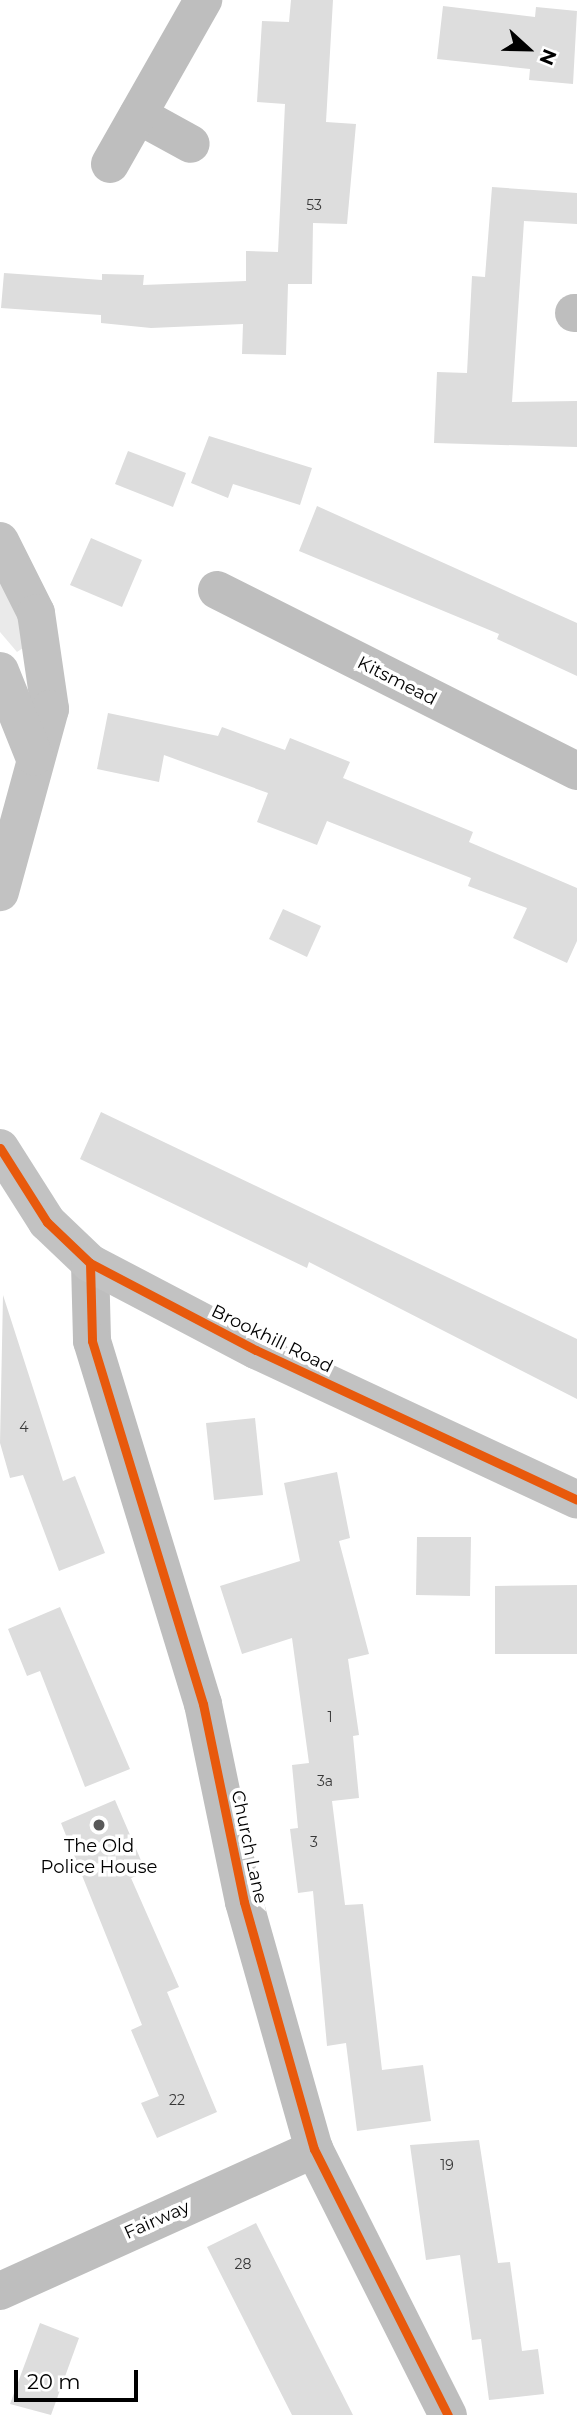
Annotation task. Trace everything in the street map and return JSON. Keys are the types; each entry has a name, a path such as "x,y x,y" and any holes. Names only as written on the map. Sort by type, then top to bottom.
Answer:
{"street":[{"path":"110,164 203,0"},
{"path":"138,115 191,144"},
{"path":"0,541 36,613 47,659 50,709 34,756 0,892"},
{"name":"Kitsmead","path":"218,590 577,771"},
{"path":"0,671 34,756"},
{"name":"Brookhill Road","path":"3,1164 47,1223 90,1263 256,1350 577,1500"},
{"name":"Church Lane","path":"90,1263 92,1341 203,1704 244,1902 314,2149 448,2415"},
{"name":"Fairway","path":"0,2291 314,2149"}],"shaded area":[{"path":"0,574 29,644 17,652 0,632"}],"building":[{"path":"291,0 333,0 326,122 356,124 347,224 313,223 312,284 288,284 286,355 242,354 243,324 151,328 101,323 101,315 1,308 4,273 102,280 102,274 144,275 143,285 246,281 246,251 278,252 285,104 257,102 262,21 289,22"},
{"path":"443,6 535,17 536,7 577,11 573,84 529,80 530,69 437,59"},
{"path":"492,187 577,193 577,224 524,221 512,402 577,401 577,447 434,443 437,372 467,373 472,276 485,277"},
{"path":"209,436 312,468 300,505 233,484 228,498 191,483"},
{"path":"128,451 186,473 173,507 115,484"},
{"path":"317,506 577,623 577,676 497,639 499,634 299,551"},
{"path":"91,538 142,560 122,607 70,585"},
{"path":"108,713 218,736 222,727 285,750 290,738 350,762 343,778 473,832 469,842 577,888 577,941 567,963 513,938 527,908 468,886 471,878 327,821 317,845 257,822 268,793 164,755 159,782 97,769"},
{"path":"283,909 321,926 307,957 269,939"},
{"path":"101,1112 577,1339 577,1399 309,1262 307,1268 80,1159"},
{"path":"3,1295 63,1481 75,1476 105,1553 59,1571 23,1475 10,1478 0,1443"},
{"path":"255,1418 263,1495 214,1500 206,1423"},
{"path":"337,1472 350,1538 339,1541 369,1654 348,1659 359,1735 353,1736 359,1798 332,1801 345,1905 363,1904 382,2070 423,2065 431,2121 357,2131 346,2043 327,2046 313,1891 298,1893 290,1829 298,1828 292,1765 309,1763 292,1638 242,1654 220,1586 300,1561 284,1483"},
{"path":"417,1537 471,1537 470,1596 416,1595"},
{"path":"577,1585 577,1654 495,1654 495,1586"},
{"path":"60,1607 130,1769 85,1787 40,1671 27,1676 8,1629"},
{"path":"115,1800 146,1872 131,1878 179,1987 167,1992 217,2112 157,2138 141,2103 159,2096 131,2030 142,2025 61,1823"},
{"path":"479,2140 498,2263 510,2262 522,2351 538,2349 544,2394 489,2400 481,2339 472,2340 460,2255 426,2260 410,2145"},
{"path":"256,2223 353,2415 292,2415 207,2247"},
{"path":"40,2323 79,2338 51,2415 10,2404"}],"cycle path":[{"path":"0,1148 47,1222 90,1263 256,1350 577,1500"},
{"path":"90,1263 92,1341 203,1704 244,1902 314,2149 448,2415"}],"place":[{"name":"The Old Police House","path":"99,1825"}]}
